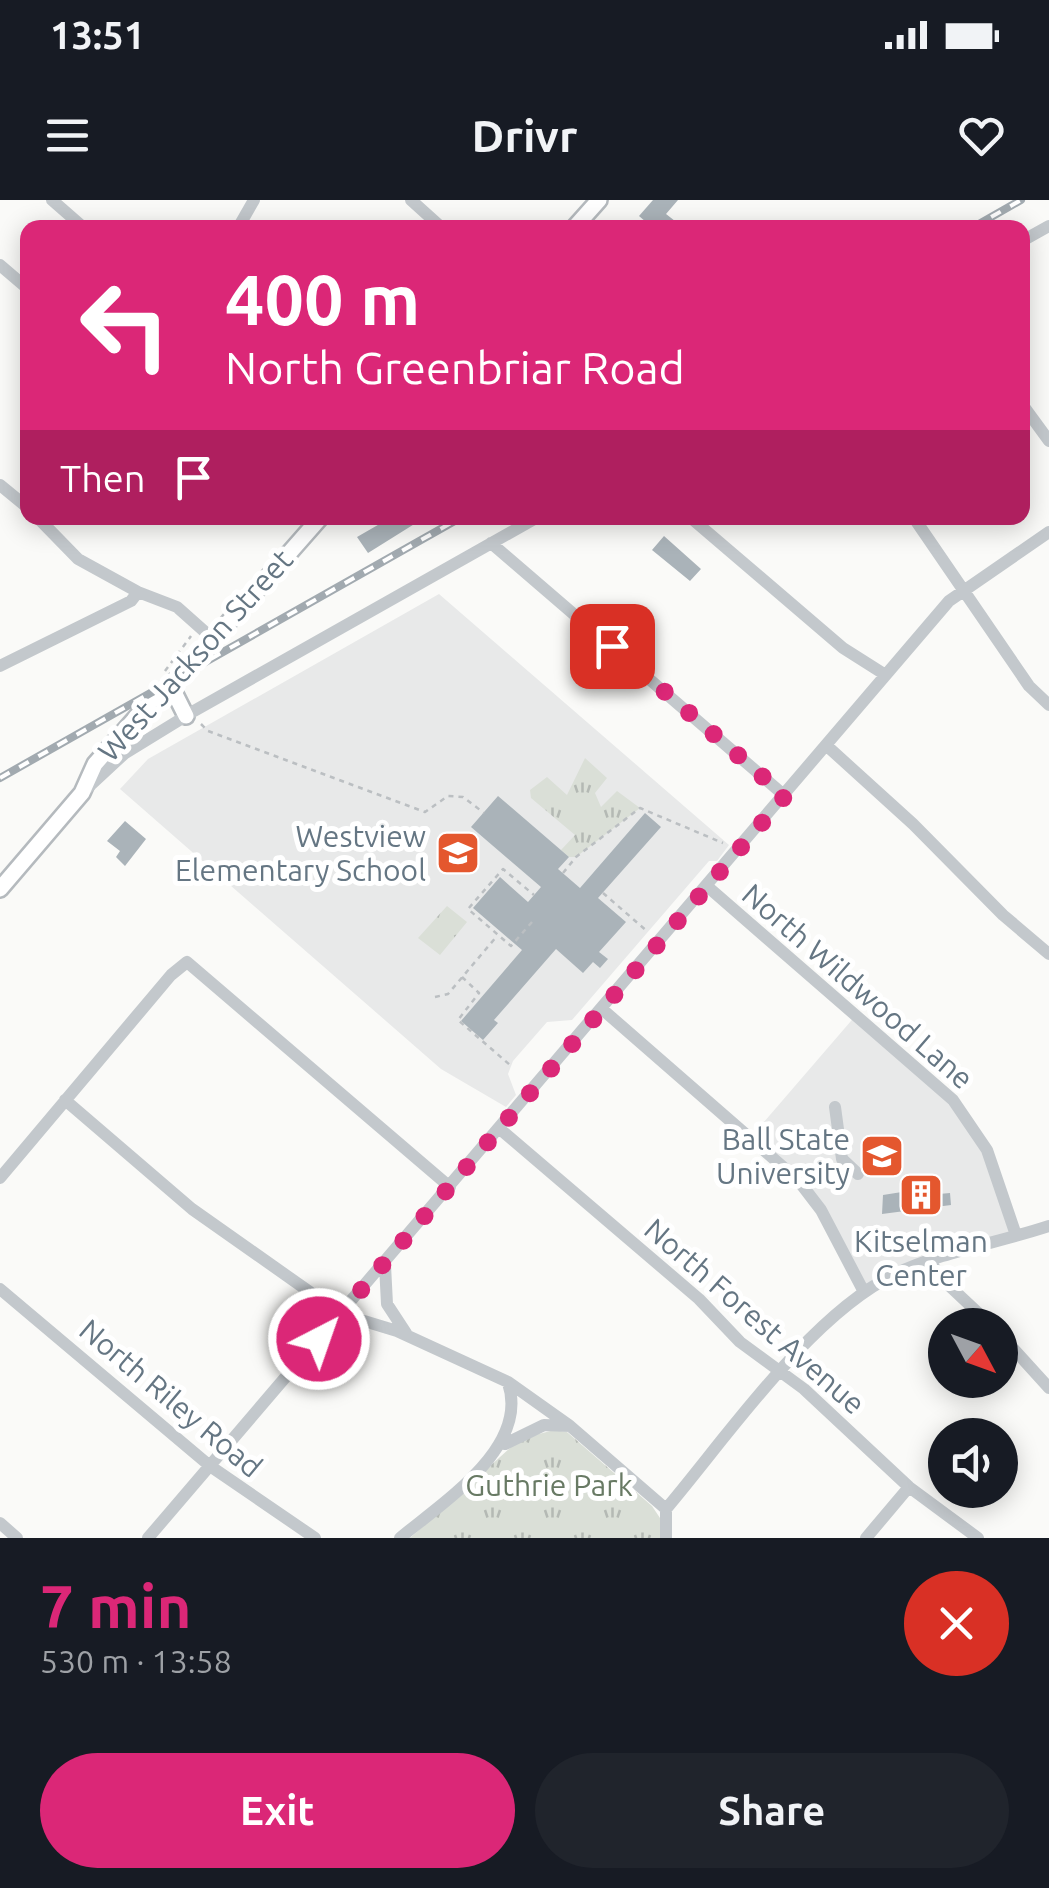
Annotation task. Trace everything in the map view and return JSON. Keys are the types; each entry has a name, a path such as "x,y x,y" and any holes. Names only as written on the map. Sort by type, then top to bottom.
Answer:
{"main road":[{"path":"581,220 598,200"},
{"name":"West Jackson Street","path":"0,889 82,793 95,764 314,525"},
{"path":"170,681 193,720"}],"street":[{"path":"52,200 75,220"},
{"path":"411,200 433,220"},
{"path":"0,265 20,281"},
{"path":"1030,415 1049,441"},
{"path":"0,485 20,501"},
{"path":"45,525 78,559 138,592 176,607 213,639"},
{"path":"82,793 124,754 193,720 524,525"},
{"path":"699,525 843,648 884,674"},
{"path":"919,525 1030,686 1049,704"},
{"path":"148,1538 708,887 884,674 964,589 1049,532"},
{"path":"492,543 785,796"},
{"path":"0,666 138,592"},
{"path":"827,746 913,824 1003,916 1049,954"},
{"name":"North Wildwood Lane","path":"708,887 953,1100 987,1150 1016,1236"},
{"path":"0,1178 171,975 188,962 450,1187"},
{"path":"602,1010 798,1180 821,1210 864,1292"},
{"path":"65,1100 192,1209 341,1314 407,1335 508,1382 570,1426 666,1509"},
{"path":"835,1107 842,1160 858,1174"},
{"name":"North Forest Avenue","path":"500,1130 699,1299 740,1342 782,1373 909,1487 978,1538"},
{"path":"666,1538 666,1509 830,1320 864,1292 929,1260 1049,1226"},
{"path":"929,1260 942,1280 972,1308"},
{"path":"386,1262 387,1304 407,1335"},
{"name":"North Riley Road","path":"0,1288 210,1466 315,1538"},
{"path":"1018,1354 1049,1388"},
{"path":"503,1445 512,1409 508,1382"},
{"path":"400,1538 503,1445 544,1425 570,1426"},
{"path":"866,1538 909,1487"},
{"path":"0,1523 17,1538"}],"path":[{"path":"170,681 166,664 192,639 189,630"},
{"path":"193,720 208,731 425,812 448,796 463,797 484,813"},
{"path":"562,873 576,857 640,808 729,845"},
{"path":"532,922 511,946 468,909 504,869 534,895"},
{"path":"603,893 648,932"},
{"path":"434,997 448,994 498,935"},
{"path":"462,978 479,993 458,1020 510,1065"}],"shaded area":[{"name":"Westview Elementary School","path":"439,594 729,845 717,861 709,861 572,1020 547,1022 513,1061 508,1074 516,1095 506,1107 441,1069 120,789 148,759"},
{"name":"Ball State University","path":"857,1014 933,1080 980,1138 1016,1235 929,1260 864,1292 821,1210 751,1137"}],"green space":[{"path":"585,758 607,778 595,793 601,807 617,791 640,808 576,857 569,857 561,850 575,835 531,798 530,790 547,777 567,795"},
{"path":"447,906 467,922 440,955 418,938"},
{"name":"Guthrie Park","path":"554,1430 567,1432 652,1506 660,1518 660,1538 410,1538 520,1439"}],"building":[{"path":"653,200 678,200 666,214 674,220 644,220 639,216"},
{"path":"378,525 413,525 368,553 357,537"},
{"path":"664,536 701,569 690,581 652,550"},
{"name":"Westview Elementary School","path":"498,796 569,857 558,869 580,888 645,813 661,827 598,898 626,922 599,952 608,959 600,968 593,962 583,973 556,949 494,1020 498,1023 483,1040 461,1021 522,950 473,908 500,877 528,902 541,887 471,827"},
{"path":"125,821 146,839 125,866 116,857 120,851 107,841"},
{"name":"Kitselman Center","path":"937,1176 939,1194 950,1193 951,1205 882,1214 883,1195 927,1188 926,1177"}],"railway":[{"path":"986,220 1021,200"},
{"path":"0,778 448,525"}],"place":[{"name":"Westview Elementary School","path":"458,853"},
{"name":"Ball State University","path":"882,1156"},
{"name":"Kitselman Center","path":"921,1195"}],"route":[{"path":"319,1339 785,796 612,646"}]}
